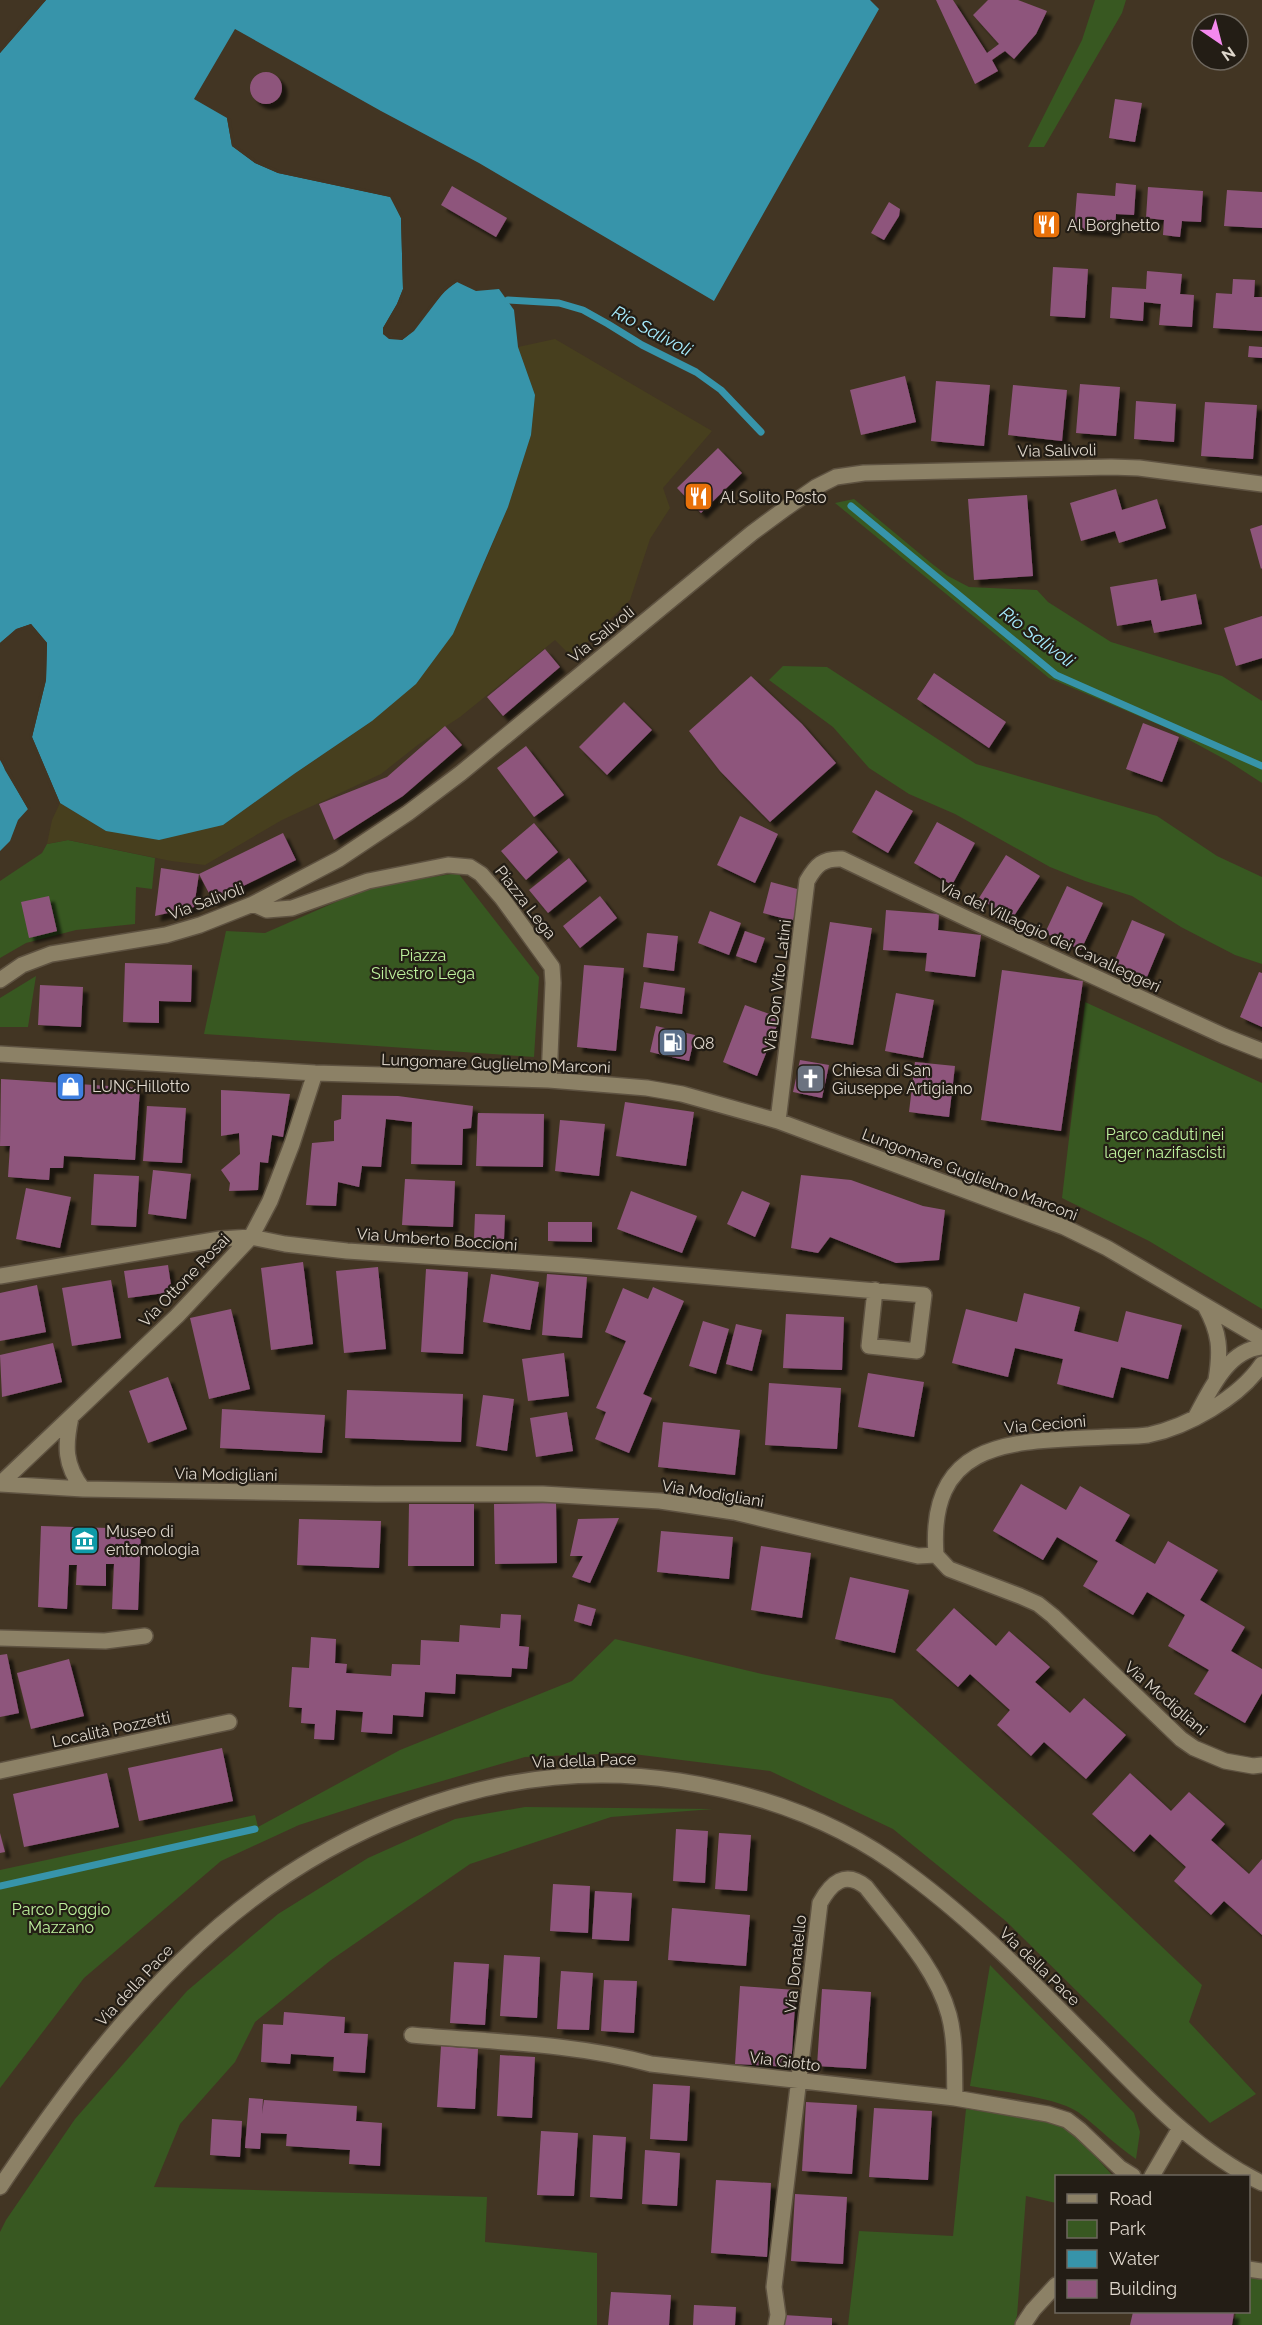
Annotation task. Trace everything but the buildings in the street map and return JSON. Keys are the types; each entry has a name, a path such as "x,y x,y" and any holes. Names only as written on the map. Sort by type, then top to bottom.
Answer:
{"street":[{"name":"Via Salivoli","path":"0,980 22,965 51,954 82,947 166,935 201,925 253,904 339,859 408,813 470,766 752,533 808,492 836,477 850,473 1111,467 1139,468 1262,484"},
{"name":"Via del Villaggio dei Cavalleggeri","path":"822,861 842,859 968,919 1224,1036 1262,1051"},
{"name":"Via Don Vito Latini","path":"778,1121 807,881 822,861"},
{"name":"Piazza Lega","path":"253,904 267,910 292,908 368,881 448,865 470,867 481,874 502,898 552,967 554,983 549,1080"},
{"name":"Lungomare Guglielmo Marconi","path":"0,1054 315,1073 549,1080 647,1088 682,1094 778,1121 1064,1227 1107,1248 1262,1340"},
{"name":"Via Ottone Rosai","path":"0,1484 177,1316 251,1237 270,1202 315,1073"},
{"name":"Via Umberto Boccioni","path":"0,1276 220,1239 251,1237 285,1244 347,1251 581,1266 875,1290 924,1295 917,1351 869,1346 875,1290"},
{"path":"1205,1306 1215,1324 1219,1340 1216,1380"},
{"path":"1195,1418 1216,1380 1241,1353 1251,1348 1262,1347"},
{"name":"Via Cecioni","path":"936,1556 935,1538 941,1497 959,1468 975,1456 995,1448 1034,1441 1145,1435 1169,1430 1195,1418 1240,1389 1262,1364"},
{"path":"71,1417 67,1436 69,1465 75,1480 83,1489"},
{"name":"Via Modigliani","path":"0,1484 83,1489 376,1494 543,1494 660,1501 734,1512 903,1553 936,1556 949,1569 1038,1604 1142,1703 1194,1748 1226,1761 1253,1766 1262,1765"},
{"path":"0,1638 105,1641 145,1636"},
{"name":"Località Pozzetti","path":"0,1771 229,1722"},
{"name":"Via della Pace","path":"0,2187 91,2059 139,2004 183,1959 232,1916 270,1888 335,1846 391,1818 438,1800 494,1785 547,1777 596,1774 650,1776 701,1784 755,1797 812,1817 861,1842 905,1870 956,1910 1180,2128 1225,2162 1248,2175"},
{"name":"Via Donatello","path":"776,2325 778,2315 774,2286 820,1903 827,1889 834,1882 848,1879 859,1881 866,1887 923,1962 942,1994 953,2043 955,2098"},
{"name":"Via Giotto","path":"412,2036 546,2047 628,2058 651,2064 955,2098 1048,2114 1067,2120 1120,2168 1131,2175"},
{"path":"1153,2175 1180,2128"},
{"path":"1023,2325 1055,2286"}],"green space":[{"path":"1095,0 1126,0 1122,13 1044,147 1028,147 1082,40"},
{"path":"854,499 931,563 948,576 969,587 1037,590 1048,602 1111,642 1222,676 1262,701 1262,783 1228,761 1169,729 1049,678 835,503"},
{"path":"783,666 827,667 976,764 1157,816 1217,856 1262,877 1262,964 1235,955 1181,927 1132,896 1050,867 955,814 909,794 869,768 833,727 769,680"},
{"path":"68,840 155,858 152,889 136,887 135,924 76,930 26,943 0,958 0,881 42,853 47,844"},
{"name":"Piazza Silvestro Lega","path":"458,873 539,977 534,1057 204,1034 226,931 265,933 370,887"},
{"path":"36,976 28,1027 0,1027 0,998"},
{"name":"Parco caduti nei lager nazifascisti","path":"1085,1002 1262,1083 1262,1309 1149,1241 1062,1198"},
{"name":"Parco Poggio Mazzano","path":"615,1639 762,1674 892,1699 1071,1860 1202,1985 1189,2022 1256,2094 1210,2123 1007,1922 893,1829 770,1771 625,1753 525,1757 299,1825 221,1861 84,1978 0,2088 0,1870 255,1815 258,1827 400,1750 572,1681"},
{"path":"525,1807 713,1809 611,1817 470,1864 331,1960 255,2022 235,2062 180,2124 154,2187 487,2197 485,2242 597,2253 597,2325 0,2325 0,2232 6,2220 75,2119 187,1991 278,1914 368,1858 455,1819"},
{"path":"990,1965 1134,2113 1140,2132 1136,2159 1078,2112 1068,2107 1026,2095 970,2086"},
{"path":"966,2109 1052,2121 1077,2136 1112,2175 1055,2175 1055,2203 1026,2196 1017,2316 1014,2325 848,2325 859,2231 953,2236"},
{"path":"1250,2276 1262,2279 1262,2325 1234,2325 1236,2313 1250,2313"}],"sand":[{"path":"555,339 712,431 663,488 670,508 650,539 630,600 572,657 555,640 460,717 419,744 381,774 282,820 205,865 171,861 68,840 47,844 52,820 60,803 106,831 223,825 372,721 484,564 508,507 531,435 535,395 518,347"}],"water":[{"path":"46,0 870,0 879,9 714,301 479,163 235,29 194,99 227,118 232,146 255,163 278,173 390,197 401,218 403,289 383,328 383,334 402,340 410,334 441,295 457,282 476,291 499,289 514,310 518,347 535,395 531,435 508,507 453,634 416,684 372,721 223,825 159,840 106,831 60,803 32,737 46,680 47,643 31,624 17,629 0,643 0,53"},
{"path":"0,760 28,809 18,820 10,841 0,851"}],"pier":[{"path":"42,0 46,0 0,53 0,49"},
{"path":"227,118 231,119 234,144 256,160 279,170 393,195 404,218 406,289 400,305 386,328 390,336 401,337 412,329 444,287 456,279 460,280 446,289 414,331 402,340 389,339 383,334 383,328 403,289 401,218 391,197 278,173 255,163 232,146"},
{"path":"31,624 47,643 46,680 32,737 60,803 57,804 29,737 43,680 44,644 30,628 18,631 0,646 0,643 16,629"},
{"path":"0,757 3,758 31,809 28,809"}],"waterway":[{"name":"Rio Salivoli","path":"508,300 559,303 583,310 642,345 696,372 721,390 761,432"},
{"name":"Rio Salivoli","path":"851,506 1056,675 1262,766"},
{"path":"0,1886 255,1829"}],"place":[{"name":"Al Borghetto","path":"1046,225"},
{"name":"Al Solito Posto","path":"699,497"},
{"name":"Q8","path":"672,1043"},
{"name":"Chiesa di San Giuseppe Artigiano","path":"811,1079"},
{"name":"LUNCHillotto","path":"71,1086"},
{"name":"Museo di entomologia","path":"85,1540"}]}
